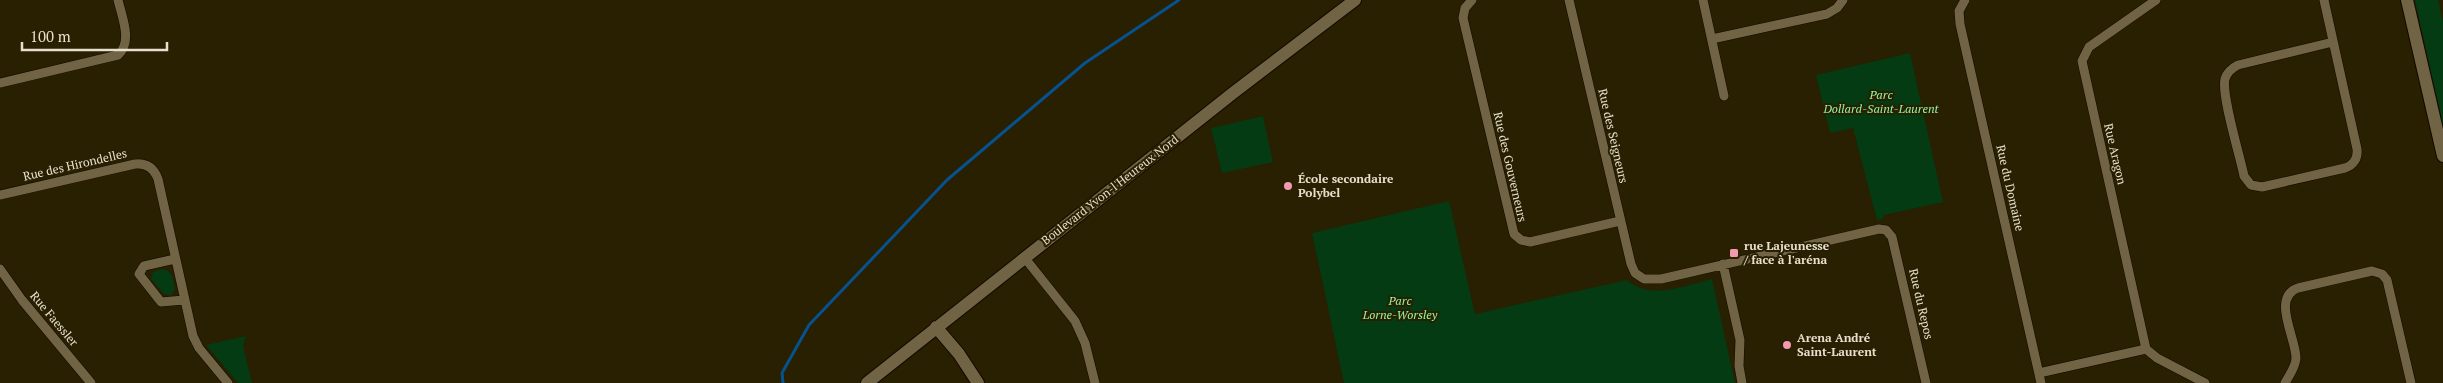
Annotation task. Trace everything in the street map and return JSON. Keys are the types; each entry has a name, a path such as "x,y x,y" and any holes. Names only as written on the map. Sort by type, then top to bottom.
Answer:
{"street":[{"path":"0,83 118,55 124,48 126,39 118,0"},
{"name":"Boulevard Yvon-l'Heureux Nord","path":"867,383 1269,64 1355,0"},
{"name":"Rue des Gouverneurs","path":"1472,0 1465,8 1463,18 1511,228 1516,236 1530,242 1620,221"},
{"name":"Rue des Seigneurs","path":"1569,0 1631,264 1638,275 1647,280 1723,264"},
{"path":"1704,0 1724,96"},
{"path":"1712,39 1826,14 1837,8 1844,0"},
{"name":"Rue du Domaine","path":"1965,0 1959,11 1960,24 2041,383"},
{"name":"Rue Aragon","path":"2146,349 2082,61 2089,47 2156,0"},
{"path":"2324,0 2357,149 2356,160 2345,168 2262,187 2251,185 2244,176 2229,107 2225,85 2228,73 2238,65 2333,42"},
{"path":"2407,0 2443,156"},
{"name":"Rue des Hirondelles","path":"0,195 135,164 145,165 153,170 157,176 184,300 197,344 228,383"},
{"name":"Rue du Repos","path":"1723,264 1879,229 1888,231 1892,237 1926,383"},
{"path":"1024,257 1074,321 1085,343 1095,383"},
{"path":"175,259 144,266 139,274 161,302 184,300"},
{"path":"1723,264 1740,340 1739,366 1742,383"},
{"name":"Rue Faessler","path":"0,270 22,300 91,383"},
{"path":"2285,383 2296,360 2285,304 2288,294 2298,288 2372,271 2382,274 2387,283 2410,383"},
{"path":"936,327 962,358 978,383"},
{"path":"2039,373 2146,349 2157,358 2205,383"}],"green space":[{"path":"2415,0 2438,0 2443,21 2443,124"},
{"name":"Parc Dollard-Saint-Laurent","path":"1910,53 1943,202 1884,215 1883,219 1877,220 1853,128 1830,133 1816,75"},
{"path":"1263,116 1273,162 1222,173 1211,128"},
{"name":"Parc Lorne-Worsley","path":"1449,201 1475,314 1627,280 1646,290 1668,290 1712,279 1735,383 1344,383 1312,233"},
{"path":"162,269 167,270 172,275 175,289 171,295 164,294 151,279 153,272"},
{"path":"246,336 243,346 252,383 238,383 206,345"}],"waterway":[{"path":"783,383 782,373 809,325 947,180 1085,63 1179,0"}],"place":[{"name":"École secondaire Polybel","path":"1288,186"},
{"name":"rue Lajeunesse / face à l'aréna","path":"1734,253"},
{"name":"Arena André Saint-Laurent","path":"1787,345"}]}
